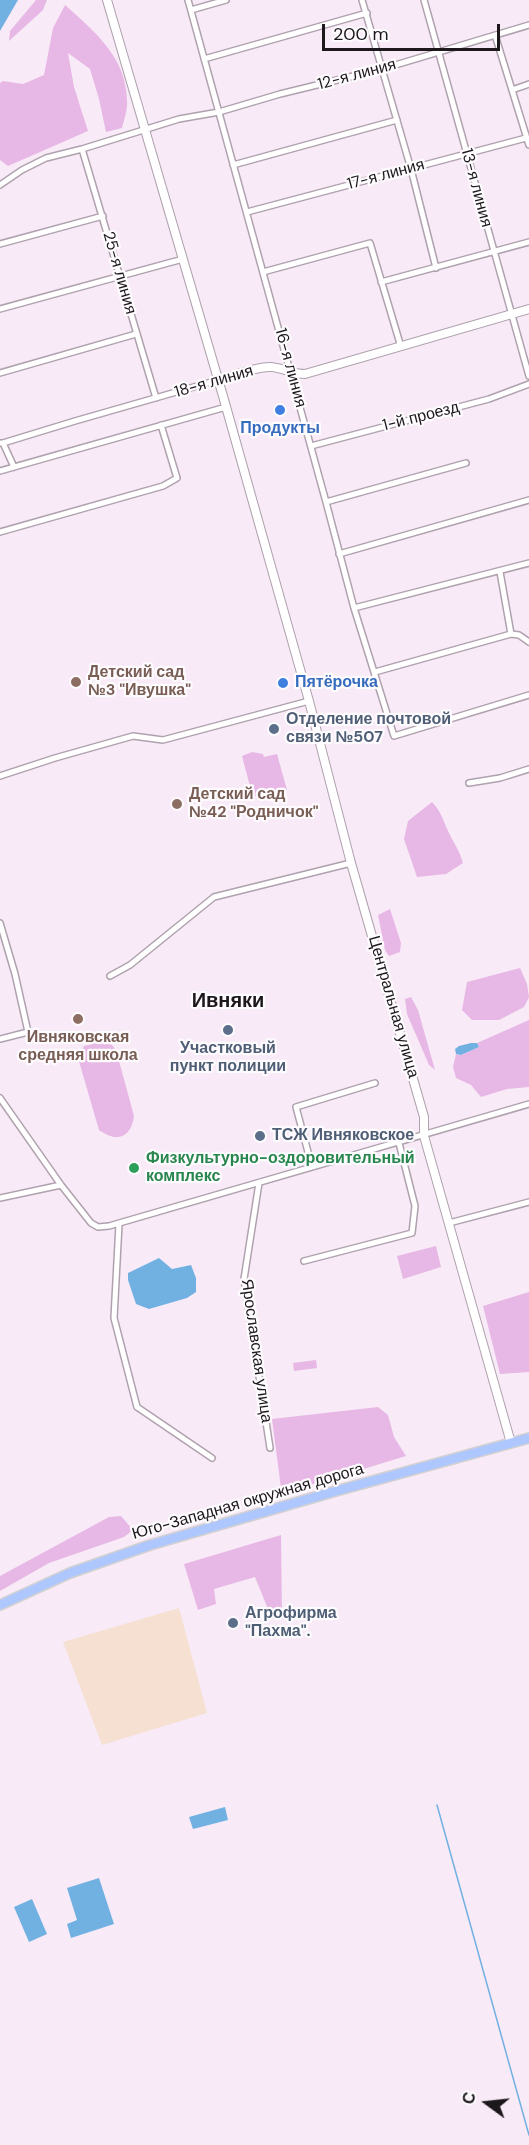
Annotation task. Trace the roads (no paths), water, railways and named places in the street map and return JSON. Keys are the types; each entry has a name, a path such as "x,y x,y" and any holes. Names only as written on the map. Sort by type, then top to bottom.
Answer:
{"highway":[{"path":"510,1443 529,1438"},
{"name":"Юго-Западная окружная дорога","path":"0,1605 50,1581 110,1558 336,1491 510,1443"}],"street":[{"path":"0,471 226,407 107,0"},
{"name":"16-я линия","path":"188,0 354,608 394,736 529,695"},
{"path":"191,10 226,0"},
{"path":"362,0 411,169 436,268"},
{"name":"13-я линия","path":"424,0 529,376"},
{"path":"204,59 367,13"},
{"name":"12-я линия","path":"0,185 46,158 178,119 219,112 280,94 382,69 529,25"},
{"path":"495,35 529,145"},
{"path":"512,90 529,84"},
{"path":"233,165 397,120"},
{"name":"17-я линия","path":"247,212 525,138"},
{"name":"25-я линия","path":"82,149 156,398"},
{"path":"0,243 103,216"},
{"path":"381,282 529,242"},
{"path":"263,272 370,243 401,347"},
{"path":"0,309 183,259"},
{"name":"18-я линия","path":"2,443 267,367 305,374 529,309"},
{"path":"0,373 136,334"},
{"name":"1-й проезд","path":"311,446 489,399 529,384"},
{"name":"Центральная улица","path":"226,407 309,701 351,863 412,1070 424,1117 424,1136 510,1443"},
{"path":"0,532 163,486 177,478 161,425"},
{"path":"2,443 14,467"},
{"path":"326,502 465,463"},
{"path":"339,554 529,500"},
{"path":"354,608 529,563"},
{"path":"500,572 511,634"},
{"path":"375,672 511,634 519,635 529,642"},
{"path":"0,776 133,736 163,740 309,701"},
{"path":"469,783 500,778 529,769"},
{"path":"110,976 130,964 214,897 351,863"},
{"path":"0,923 15,974 27,1032 0,1039"},
{"path":"312,1167 296,1107 375,1083"},
{"path":"1,1102 91,1223 104,1227 529,1104"},
{"path":"304,1261 412,1233 415,1206 399,1143"},
{"name":"Ярославская улица","path":"259,1183 244,1279 270,1448"},
{"path":"0,1198 61,1185"},
{"path":"449,1223 529,1202"},
{"path":"119,1224 114,1318 137,1407 212,1458"}],"water":[{"path":"0,0 18,0 0,31"},
{"path":"477,1043 479,1047 461,1055 456,1054 455,1049 459,1046"},
{"path":"159,1258 172,1269 191,1265 196,1278 196,1292 187,1298 149,1309 136,1304 128,1273"},
{"path":"225,1807 228,1820 193,1829 189,1817"},
{"path":"99,1878 114,1924 71,1938 67,1924 77,1920 67,1888"},
{"path":"32,1899 47,1934 29,1942 14,1907"}],"waterway":[{"path":"437,1805 529,2135"}],"place":[{"name":"Продукты","path":"280,410"},
{"name":"Детский сад №3 \"Ивушка\"","path":"76,682"},
{"name":"Пятёрочка","path":"283,683"},
{"name":"Отделение почтовой связи №507","path":"274,729"},
{"name":"Детский сад №42 \"Родничок\"","path":"177,804"},
{"name":"Ивняковская средняя школа","path":"78,1019"},
{"name":"Участковый пункт полиции","path":"228,1030"},
{"name":"ТСЖ Ивняковское","path":"260,1136"},
{"name":"Физкультурно-оздоровительный комплекс","path":"134,1168"},
{"name":"Агрофирма \"Пахма\".","path":"233,1623"}],"district":[{"name":"Ивняки","path":"228,1002"}]}
